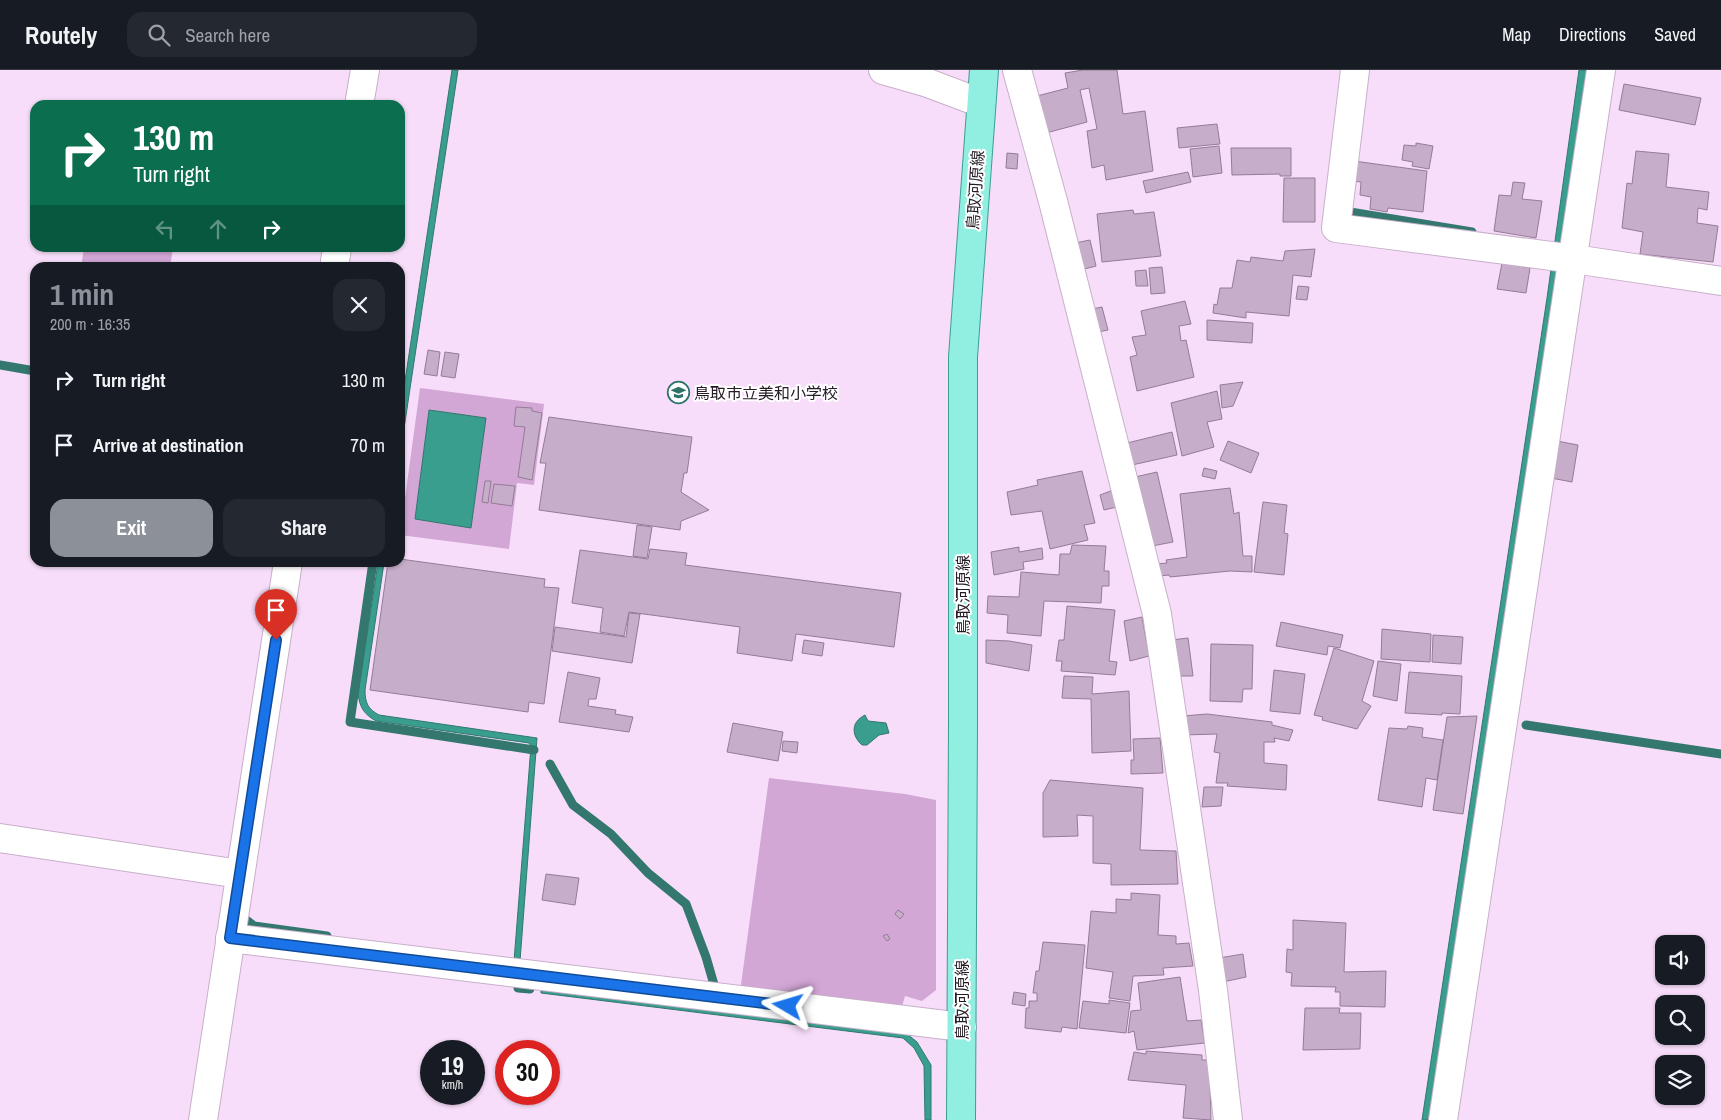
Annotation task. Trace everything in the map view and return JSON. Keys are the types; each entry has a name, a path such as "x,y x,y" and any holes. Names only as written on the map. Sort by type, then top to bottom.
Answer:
{"main road":[{"name":"鳥取河原線","path":"961,1120 963,357 984,70"}],"street":[{"path":"360,100 365,70"},
{"path":"884,70 925,82 981,103"},
{"path":"1017,70 1054,205 1157,614 1213,990 1228,1120"},
{"path":"1355,70 1336,228 1721,280"},
{"path":"1443,1120 1601,70"},
{"path":"203,1120 287,567"},
{"path":"0,838 240,874"},
{"path":"230,938 962,1027"}],"shaded area":[{"path":"452,70 458,70 405,422 405,381"},
{"path":"1579,70 1589,70 1431,1120 1422,1120 1547,298"},
{"path":"83,252 172,252 171,262 82,262"},
{"path":"420,388 544,404 534,485 517,483 509,549 405,536 405,498"},
{"path":"429,410 486,418 471,528 415,519"},
{"path":"377,567 383,567 365,690 370,708 379,715 537,738 520,961 514,961 531,746 529,743 376,721 368,716 361,707 358,694"},
{"path":"865,715 868,721 886,723 889,733 879,735 867,745 862,745 854,733 854,729 857,721"},
{"path":"769,778 905,794 936,800 936,990 922,1001 905,996 901,1010 740,992"},
{"path":"541,988 906,1033 917,1042 931,1065 931,1120 925,1120 924,1066 914,1048 903,1038 541,993"}],"building":[{"path":"1083,70 1117,70 1123,114 1145,111 1153,171 1106,180 1104,165 1092,168 1087,131 1097,129 1089,88 1080,90 1087,122 1046,133 1037,96 1068,88 1065,73"},
{"path":"1624,84 1701,98 1695,125 1619,110"},
{"path":"1217,124 1220,144 1179,148 1177,128"},
{"path":"1416,143 1433,146 1429,169 1412,166 1413,162 1402,160 1404,145 1416,146"},
{"path":"1219,146 1222,173 1193,177 1190,149"},
{"path":"1231,148 1291,148 1291,176 1280,176 1280,174 1232,175"},
{"path":"1636,151 1669,154 1666,187 1709,192 1707,210 1698,208 1697,223 1718,226 1713,262 1640,254 1643,232 1622,228 1627,183 1632,184"},
{"path":"1007,153 1018,154 1017,169 1006,168"},
{"path":"1354,161 1427,171 1423,212 1388,208 1387,212 1370,209 1371,197 1360,195 1361,182 1351,181"},
{"path":"1188,172 1191,182 1146,193 1143,181"},
{"path":"1284,178 1315,178 1315,222 1283,222"},
{"path":"1513,182 1525,183 1522,199 1542,201 1536,238 1494,231 1499,195 1511,196"},
{"path":"1133,210 1134,214 1154,212 1161,256 1102,262 1097,214"},
{"path":"1090,240 1096,266 1081,270 1075,243"},
{"path":"1315,249 1311,277 1293,275 1289,316 1246,312 1246,318 1213,313 1214,304 1217,305 1220,288 1232,288 1237,260 1250,262 1251,257 1283,261 1285,251"},
{"path":"1502,263 1530,268 1526,293 1497,289"},
{"path":"1162,267 1165,293 1151,294 1149,268"},
{"path":"1146,270 1148,286 1136,286 1135,271"},
{"path":"1298,286 1309,287 1307,300 1296,299"},
{"path":"1185,301 1191,324 1179,326 1181,341 1186,340 1194,377 1137,391 1130,357 1137,355 1132,337 1146,335 1141,311"},
{"path":"1102,307 1108,330 1098,332 1092,309"},
{"path":"1207,320 1253,323 1252,343 1207,340"},
{"path":"428,350 440,352 437,376 424,374"},
{"path":"445,352 459,354 455,378 441,376"},
{"path":"1243,382 1233,406 1222,408 1220,385"},
{"path":"1217,391 1222,419 1207,422 1214,447 1182,456 1171,403"},
{"path":"516,407 532,408 532,411 542,413 532,480 518,477 525,427 514,426"},
{"path":"549,417 692,437 687,473 684,473 681,492 709,510 681,521 680,530 539,510 546,463 540,463"},
{"path":"1172,432 1177,455 1132,465 1127,443"},
{"path":"1228,441 1259,453 1251,473 1220,460"},
{"path":"1557,441 1578,445 1572,482 1551,478"},
{"path":"1204,468 1217,471 1215,479 1202,476"},
{"path":"1082,471 1095,523 1084,525 1088,540 1050,549 1042,511 1011,515 1007,492 1038,485 1037,480"},
{"path":"1157,472 1173,542 1152,546 1135,477"},
{"path":"485,481 491,481 488,503 482,502"},
{"path":"494,484 515,486 512,506 491,503"},
{"path":"1230,488 1234,514 1239,512 1243,556 1252,556 1252,572 1230,571 1170,577 1169,575 1158,576 1156,564 1167,563 1166,560 1187,557 1180,494"},
{"path":"1113,490 1117,507 1104,510 1100,495"},
{"path":"1263,502 1287,505 1284,533 1288,534 1284,575 1254,572"},
{"path":"637,525 652,527 647,558 633,556"},
{"path":"1072,545 1106,546 1104,571 1109,571 1109,586 1102,586 1101,603 1044,601 1041,636 1007,633 1008,615 987,613 988,596 1019,597 1021,572 1059,575 1060,554 1070,554"},
{"path":"1019,547 1019,552 1042,548 1043,559 1023,562 1024,569 994,575 991,552"},
{"path":"650,549 687,553 685,565 901,593 894,647 796,634 792,661 737,653 740,627 629,612 624,636 600,632 603,608 572,603 580,550 648,559"},
{"path":"405,560 545,579 544,587 559,588 544,704 529,702 528,712 370,690 387,567 405,567"},
{"path":"1067,606 1115,610 1109,661 1117,662 1115,675 1061,671 1062,661 1056,661 1059,640 1064,640"},
{"path":"629,613 640,614 632,663 552,651 555,627 626,637"},
{"path":"1142,617 1149,656 1130,661 1124,621"},
{"path":"1281,622 1343,635 1340,648 1328,646 1327,655 1276,646"},
{"path":"1382,629 1431,634 1430,662 1381,659"},
{"path":"1433,635 1463,637 1461,664 1432,662"},
{"path":"1188,638 1193,676 1176,676 1171,640"},
{"path":"804,640 824,643 822,656 802,653"},
{"path":"986,640 1032,645 1029,671 986,663"},
{"path":"1211,644 1253,645 1252,689 1243,689 1242,702 1210,701"},
{"path":"1334,648 1374,661 1362,701 1371,706 1357,729 1322,720 1323,717 1314,715"},
{"path":"1378,661 1401,664 1397,701 1373,696"},
{"path":"1274,670 1305,674 1300,714 1270,711"},
{"path":"568,672 600,678 596,699 589,699 588,706 616,710 615,714 633,717 629,732 559,722"},
{"path":"1409,672 1462,676 1460,714 1405,713"},
{"path":"1064,676 1093,677 1092,694 1129,691 1131,751 1092,753 1091,699 1062,698"},
{"path":"1207,714 1272,722 1272,725 1293,730 1289,741 1274,738 1275,742 1264,742 1264,763 1287,765 1286,790 1227,786 1228,783 1216,783 1220,753 1214,752 1217,734 1183,735 1183,716"},
{"path":"1477,716 1463,814 1433,810 1447,717"},
{"path":"733,723 783,732 778,761 727,752"},
{"path":"1408,726 1423,728 1422,737 1443,740 1437,780 1426,778 1422,807 1378,800 1389,728 1407,729"},
{"path":"1160,738 1163,773 1131,774 1131,760 1134,760 1133,739"},
{"path":"783,741 798,742 797,753 782,751"},
{"path":"1050,780 1143,788 1140,850 1176,851 1178,884 1111,885 1111,864 1093,863 1093,816 1077,815 1078,836 1043,837 1043,793"},
{"path":"1204,787 1223,787 1221,806 1202,807"},
{"path":"546,874 579,878 575,905 542,900"},
{"path":"1131,893 1160,895 1158,935 1176,936 1176,944 1189,943 1193,966 1163,968 1164,975 1133,976 1130,1001 1109,998 1113,972 1086,968 1091,911 1116,913 1116,899 1131,900"},
{"path":"898,910 904,914 900,919 895,914"},
{"path":"1293,920 1346,923 1344,972 1386,971 1385,1007 1340,1006 1340,992 1335,992 1336,987 1291,986 1292,973 1286,972 1287,949 1293,950"},
{"path":"887,934 890,939 887,941 883,936"},
{"path":"1043,942 1085,945 1077,1029 1062,1027 1061,1032 1025,1028 1026,1008 1029,1008 1029,1001 1037,1001 1037,993 1033,993 1036,971 1039,971"},
{"path":"1243,954 1246,977 1223,982 1219,958"},
{"path":"1180,977 1187,1021 1201,1020 1205,1043 1137,1050 1134,1031 1128,1033 1131,1011 1141,1010 1138,983"},
{"path":"1014,992 1026,994 1025,1006 1012,1004"},
{"path":"1109,1000 1130,1003 1126,1033 1079,1028 1083,1001 1109,1004"},
{"path":"1305,1008 1340,1008 1339,1013 1361,1013 1360,1049 1303,1050"},
{"path":"1146,1051 1202,1055 1202,1060 1208,1060 1211,1120 1183,1118 1186,1085 1128,1080 1134,1052 1146,1054"}],"waterway":[{"path":"1344,208 1344,211 1472,232"},
{"path":"0,365 30,370"},
{"path":"372,567 350,722 534,750"},
{"path":"1526,725 1721,754"},
{"path":"550,764 573,805 611,834 648,873 686,904 706,957 715,988"},
{"path":"245,919 254,926 327,936"},
{"path":"518,988 530,989"}],"place":[{"name":"鳥取市立美和小学校","path":"678,393"}],"route":[{"path":"276,640 230,938 788,1006"}]}
